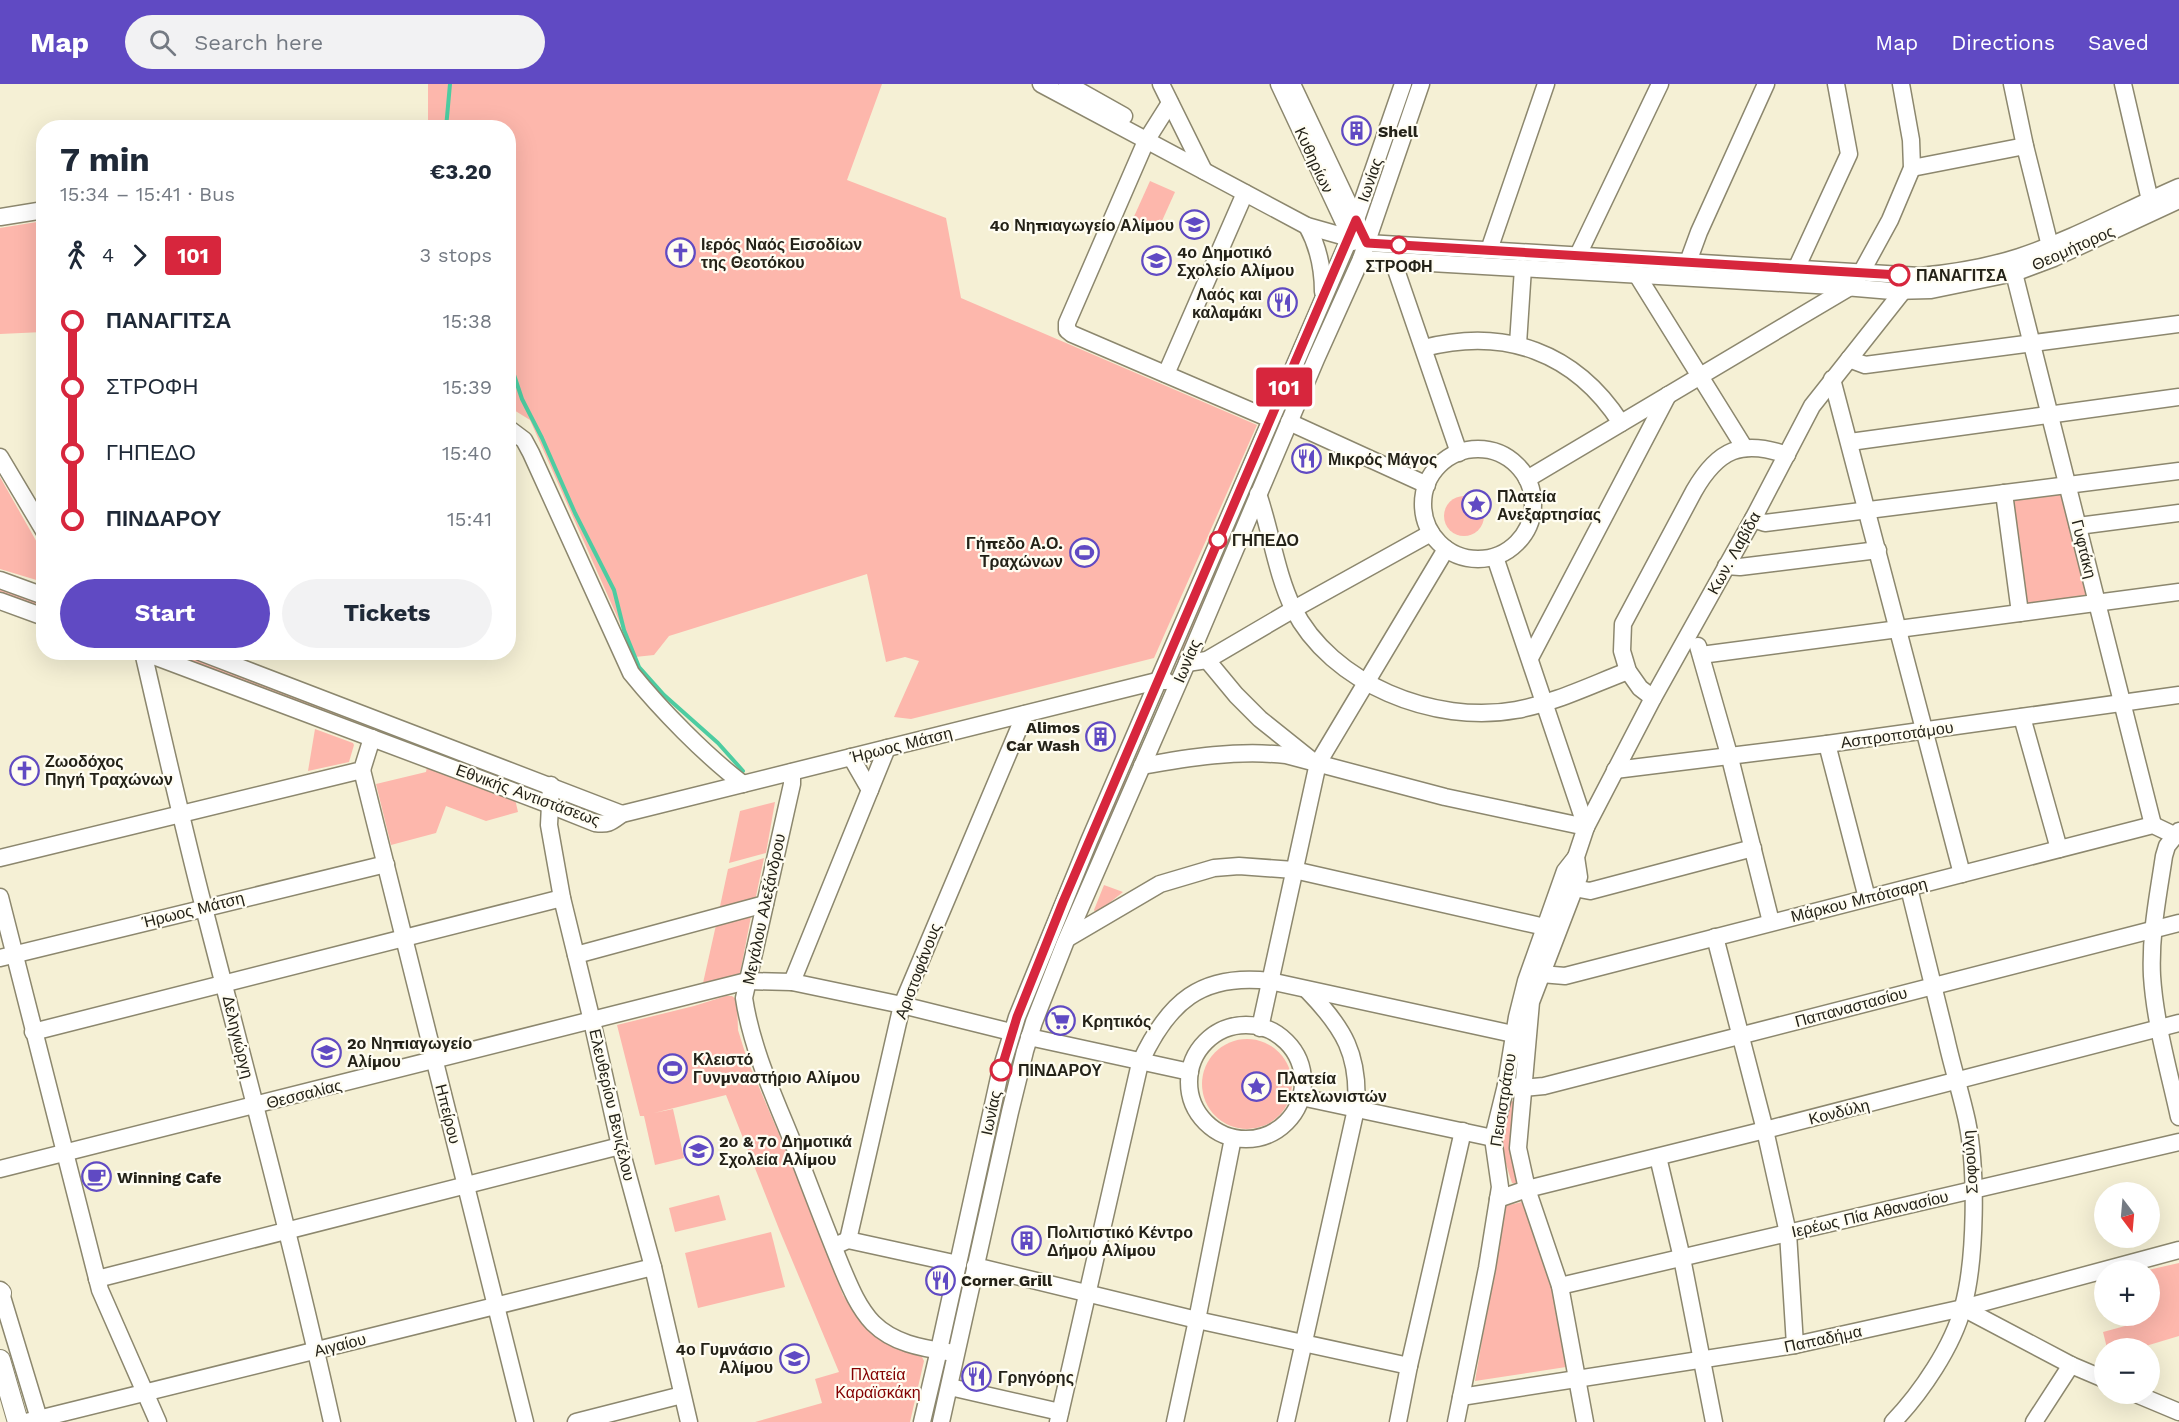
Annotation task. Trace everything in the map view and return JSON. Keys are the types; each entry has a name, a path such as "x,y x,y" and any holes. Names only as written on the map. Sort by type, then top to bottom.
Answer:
{"main road":[{"path":"0,1360 18,1422"}],"street":[{"name":"Θεομήτορος","path":"1041,84 1068,89 1142,139 1307,226 1367,243 1489,250 1637,274 1903,291 1931,290 2014,273 2054,258 2151,206 2179,187"},
{"path":"1161,84 1204,171"},
{"name":"Κυθηρίων","path":"1279,84 1334,188 1356,220"},
{"name":"Κυθηρίων","path":"1292,84 1334,188 1350,237"},
{"name":"Ιωνίας","path":"922,1422 1011,1032 1043,950 1157,681 1350,237 1403,84"},
{"name":"Ιωνίας","path":"941,1422 1029,1037 1051,975 1361,260 1420,84"},
{"path":"1489,250 1546,84"},
{"path":"1577,263 1660,84"},
{"path":"1688,262 1699,232 1766,84"},
{"path":"1796,269 1849,154 1836,84"},
{"path":"1527,478 1850,287 1861,273 1890,220 1912,168 1913,151 1901,84"},
{"path":"2012,84 2050,246"},
{"path":"2123,84 2151,206"},
{"path":"1170,103 1142,139 1067,323 1067,330 1270,419"},
{"path":"1912,168 2025,146"},
{"path":"1321,302 1323,290 1321,266 1307,226 1314,225 1321,220 1334,188 1358,181 1373,171"},
{"path":"1166,374 1245,193"},
{"name":"Θεομήτορος","path":"1361,260 1523,268 1577,263 1688,262 1920,276 2018,258 2151,206 2179,200"},
{"path":"0,217 36,211"},
{"path":"1356,220 1367,243"},
{"path":"1350,237 1361,260"},
{"path":"1393,261 1459,453"},
{"path":"1518,344 1523,268"},
{"name":"Γυφτάκη","path":"2014,273 2153,825"},
{"path":"1637,274 1744,447"},
{"name":"Κων. Λαβίδα","path":"1576,857 1586,827 1615,770 1753,519 1812,406 1903,291"},
{"path":"1849,359 1865,365 2179,324"},
{"path":"1424,348 1485,340 1518,344 1551,357 1584,378 1608,402 1622,423"},
{"path":"1832,379 1962,874"},
{"path":"1530,658 1669,395"},
{"path":"1850,442 2179,397"},
{"path":"1289,422 1426,485"},
{"path":"516,434 524,440 631,673 659,705 724,769 743,784"},
{"path":"1653,698 1640,688 1628,671 1622,651 1623,624 1704,472 1719,459 1744,447 1760,447 1787,455"},
{"path":"1479,449 1499,453 1516,464 1527,478 1533,502 1529,526 1514,546 1495,557 1470,559 1446,549 1431,533 1423,510 1426,485 1442,463 1459,453 1479,449"},
{"path":"0,457 36,518"},
{"path":"1753,519 1765,523 2179,471"},
{"path":"2004,493 2020,614"},
{"path":"1258,494 1283,583 1294,609 1318,642 1336,660 1366,683 1416,704 1476,714 1544,704 1628,671"},
{"path":"2079,526 2179,513"},
{"path":"1187,663 1208,660 1227,647 1431,533"},
{"path":"1260,1028 1317,763 1446,549"},
{"path":"1726,566 1740,567 1878,550"},
{"path":"1495,557 1586,827"},
{"path":"0,580 36,593"},
{"path":"1701,656 2179,592"},
{"path":"0,601 36,614"},
{"path":"1200,631 1209,643 1216,647 1227,647"},
{"path":"1689,632 1701,656 1771,922"},
{"name":"Δεληγιώργη","path":"145,660 332,1422"},
{"name":"Εθνικής Αντιστάσεως","path":"164,660 595,823 608,824 622,814"},
{"name":"Εθνικής Αντιστάσεως","path":"221,660 622,814"},
{"path":"1208,660 1236,695 1260,719 1317,763"},
{"name":"Ήρωος Μάτση","path":"622,814 1157,681 1180,680"},
{"name":"Ασπροποτάμου","path":"1615,770 1827,744 2179,695"},
{"name":"Αριστοφάνους","path":"840,1244 902,1005 1024,714"},
{"path":"2022,717 2059,849"},
{"path":"0,858 362,770 372,738"},
{"path":"1827,744 1867,898"},
{"path":"792,982 887,748"},
{"path":"1142,766 1239,753 1286,755 1445,797 1586,827"},
{"path":"851,757 870,790"},
{"name":"Ηπείρου","path":"362,770 525,1422"},
{"name":"Μεγάλου Αλεξάνδρου","path":"792,772 792,784 744,998 748,1026 783,1117 840,1244 857,1301 874,1324 891,1337 921,1348 949,1352 958,1347"},
{"name":"Ελευθερίου Βενιζέλου","path":"551,785 549,825 562,898 620,1146 653,1267 689,1422"},
{"path":"2153,825 2177,833 2164,856 2153,930 2152,976 2160,1028 2179,1117"},
{"name":"Μάρκου Μπότσαρη","path":"1542,974 1565,976 2153,825"},
{"path":"1574,888 1590,891 1753,848"},
{"path":"1576,857 1579,877 1529,1012 1518,1148 1527,1189 1560,1286 1585,1422"},
{"name":"Πεισιστράτου","path":"1456,1422 1487,1268 1500,1187 1493,1138 1506,1085 1513,1034 1526,981 1545,927 1565,871 1576,857"},
{"name":"Ήρωος Μάτση","path":"7,956 386,864"},
{"path":"1068,938 1160,884 1184,875 1214,868 1239,866 1294,870 1545,927"},
{"name":"Σοφούλη","path":"1893,1422 1917,1395 1948,1346 1963,1308 1970,1263 1972,1190 1967,1122 1909,888"},
{"path":"0,897 7,956 33,1032 103,1300 158,1422"},
{"path":"33,1032 562,898"},
{"path":"576,955 765,904"},
{"name":"Παπαναστασίου","path":"1506,1085 1523,1088 1544,1086 2179,923"},
{"path":"1715,937 1765,1130 1788,1233 1796,1346"},
{"path":"950,1387 1059,1417 1140,1063 1147,1046 1165,1017 1196,992 1207,986 1235,980 1270,981 1513,1034"},
{"name":"Θεσσαλίας","path":"0,1169 747,981 792,982 902,1005 1011,1032"},
{"path":"1286,1422 1356,1109 1355,1066 1351,1053 1336,1024 1307,990"},
{"name":"Κονδύλη","path":"1498,1199 1527,1189 1956,1082 2179,1023"},
{"path":"1238,1026 1260,1028 1281,1038 1294,1052 1302,1074 1300,1097 1291,1117 1272,1132 1252,1139 1233,1138 1215,1130 1200,1116 1191,1095 1190,1072 1199,1050 1218,1033 1238,1026"},
{"path":"1029,1037 1140,1063 1190,1072"},
{"path":"1300,1097 1493,1138"},
{"path":"1398,1422 1463,1131"},
{"path":"1174,1422 1233,1138"},
{"name":"Ιερέως Πία Αθανασίου","path":"1560,1286 2179,1142"},
{"path":"97,1279 620,1146"},
{"path":"1658,1157 1682,1258 1714,1422"},
{"path":"840,1244 958,1264"},
{"name":"Παπαδήμα","path":"1461,1397 1796,1346 1963,1308 2179,1250"},
{"path":"975,1266 1197,1320 1409,1366"},
{"name":"Αιγαίου","path":"35,1421 653,1267"},
{"path":"0,1293 35,1421"},
{"path":"1963,1308 2094,1375"},
{"path":"2034,1422 2071,1365"},
{"path":"576,1422 682,1395"},
{"path":"2159,1404 2175,1411"}],"green space":[{"path":"428,84 882,84 847,180 946,218 961,298 1257,425 1154,658 911,719 894,717 919,661 905,657 886,662 867,574 669,636 654,655 635,657 530,420 516,411 516,120 428,120"},
{"path":"1150,181 1175,192 1157,232 1132,221"},
{"path":"36,222 36,332 0,334 0,228"},
{"path":"1313,340 1312,351 1178,660 1173,658"},
{"path":"0,477 36,541 36,580 0,569"},
{"path":"2062,492 2087,595 2026,604 2012,498"},
{"path":"1464,496 1478,502 1484,516 1478,530 1464,536 1450,530 1444,516 1450,502"},
{"path":"0,588 36,601 36,607 0,594"},
{"path":"186,660 198,660 538,787 540,791"},
{"path":"315,729 353,743 349,762 308,771"},
{"path":"427,767 515,799 518,812 486,821 446,806 436,833 391,845 376,784 426,772"},
{"path":"1126,775 1128,779 1048,970 950,1346 947,1344 1015,1038 1031,992"},
{"path":"775,802 766,853 729,863 740,811"},
{"path":"764,858 755,901 719,911 728,869"},
{"path":"1104,885 1123,892 1095,912 1094,910"},
{"path":"751,916 740,974 703,983 716,925"},
{"name":"Πλατεία Καραϊσκάκη","path":"732,996 737,1000 738,1030 747,1059 811,1209 843,1295 858,1317 902,1350 922,1357 924,1361 910,1422 755,1422 822,1403 815,1379 839,1372 726,1095 654,1113 673,1109 684,1158 655,1165 644,1116 640,1116 617,1025"},
{"name":"Πλατεία Εκτελωνιστών","path":"1247,1039 1264,1042 1279,1052 1289,1067 1292,1084 1289,1101 1279,1116 1264,1126 1247,1129 1230,1126 1215,1116 1205,1101 1202,1084 1205,1067 1215,1052 1230,1042"},
{"path":"1509,1102 1516,1103 1510,1143 1519,1181 1516,1184 1512,1183 1503,1143 1506,1115"},
{"path":"719,1195 726,1220 675,1232 669,1208"},
{"path":"1522,1202 1552,1284 1566,1367 1475,1381 1505,1206"},
{"path":"771,1232 785,1287 698,1308 685,1253"},
{"path":"2179,1263 2179,1336 2160,1342 2160,1338 2104,1338 2103,1332 2125,1326 2160,1326 2160,1267"}],"waterway":[{"path":"447,120 450,84"},
{"path":"516,381 522,399 575,513 614,590 624,630 639,667 664,695 718,743 743,771"}],"bus line":[{"name":"101","path":"1001,1070 1011,1032 1035,969 1356,220 1367,243 1899,275"}],"place":[{"name":"Shell","path":"1357,131"},
{"name":"4ο Νηπιαγωγείο Αλίμου","path":"1195,225"},
{"name":"ΣΤΡΟΦΗ","path":"1399,245"},
{"name":"Ιερός Ναός Εισοδίων της Θεοτόκου","path":"680,253"},
{"name":"4ο Δημοτικό Σχολείο Αλίμου","path":"1156,261"},
{"name":"ΠΑΝΑΓΙΤΣΑ","path":"1899,275"},
{"name":"Λαός και καλαμάκι","path":"1283,303"},
{"name":"Μικρός Μάγος","path":"1307,459"},
{"name":"Πλατεία Ανεξαρτησίας","path":"1476,505"},
{"name":"ΓΗΠΕΔΟ","path":"1218,540"},
{"name":"Γήπεδο Α.Ο. Τραχώνων","path":"1084,552"},
{"name":"Alimos Car Wash","path":"1101,736"},
{"name":"Ζωοδόχος Πηγή Τραχώνων","path":"24,770"},
{"name":"Κρητικός","path":"1061,1021"},
{"name":"2ο Νηπιαγωγείο Αλίμου","path":"326,1052"},
{"name":"Κλειστό Γυνμναστήριο Αλίμου","path":"672,1068"},
{"name":"ΠΙΝΔΑΡΟΥ","path":"1001,1070"},
{"name":"Πλατεία Εκτελωνιστών","path":"1256,1087"},
{"name":"2ο & 7ο Δημοτικά Σχολεία Αλίμου","path":"698,1150"},
{"name":"Winning Cafe","path":"96,1177"},
{"name":"Πολιτιστικό Κέντρο Δήμου Αλίμου","path":"1026,1241"},
{"name":"Corner Grill","path":"940,1280"},
{"name":"4ο Γυμνάσιο Αλίμου","path":"794,1358"},
{"name":"Γρηγόρης","path":"977,1377"}]}
